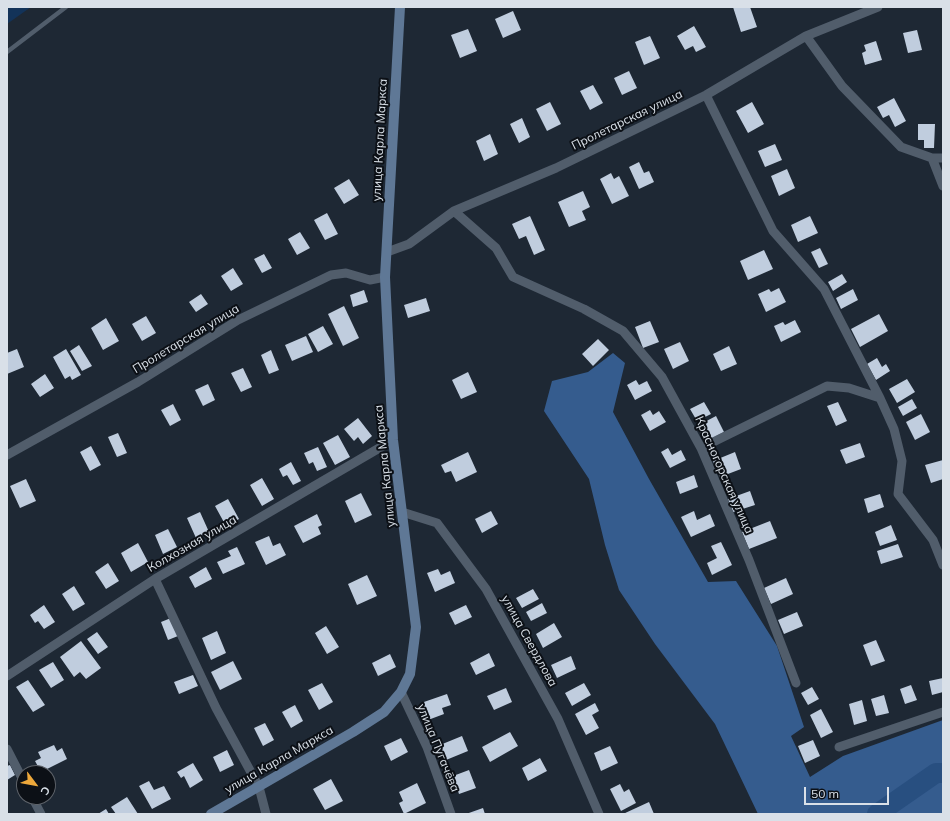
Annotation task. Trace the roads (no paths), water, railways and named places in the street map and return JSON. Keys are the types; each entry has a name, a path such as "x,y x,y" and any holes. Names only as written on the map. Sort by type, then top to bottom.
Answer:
{"street":[{"name":"улица Карла Маркса","path":"211,814 384,712 401,692 410,674 416,627 394,440 385,277 400,7"},
{"name":"Пролетарская улица","path":"387,252 409,244 454,211 556,168 706,95 806,36 878,7"},
{"path":"806,36 842,86 901,147 932,158 943,158"},
{"path":"706,95 773,231 824,289 880,398 894,429 902,461 898,494 933,540 943,565"},
{"path":"932,158 943,186"},
{"name":"Красногорская улица","path":"454,211 496,248 513,277 584,308 622,331 662,377 701,448 749,560 796,683"},
{"name":"Пролетарская улица","path":"7,455 138,382 238,320 330,275 346,273 370,280 385,277"},
{"path":"701,448 827,386 849,388 880,398"},
{"name":"Колхозная улица","path":"7,676 155,578 394,440"},
{"name":"улица Свердлова","path":"402,512 437,523 486,589 558,719 599,814"},
{"path":"155,578 216,708 259,787 266,814"},
{"name":"улица Пугачёва","path":"401,692 427,747 451,814"},
{"path":"839,747 943,712"},
{"path":"7,749 16,766"},
{"path":"36,805 41,814"}],"lane":[{"path":"7,52 66,7"}],"waterway":[{"path":"877,814 936,773 943,773"}]}
